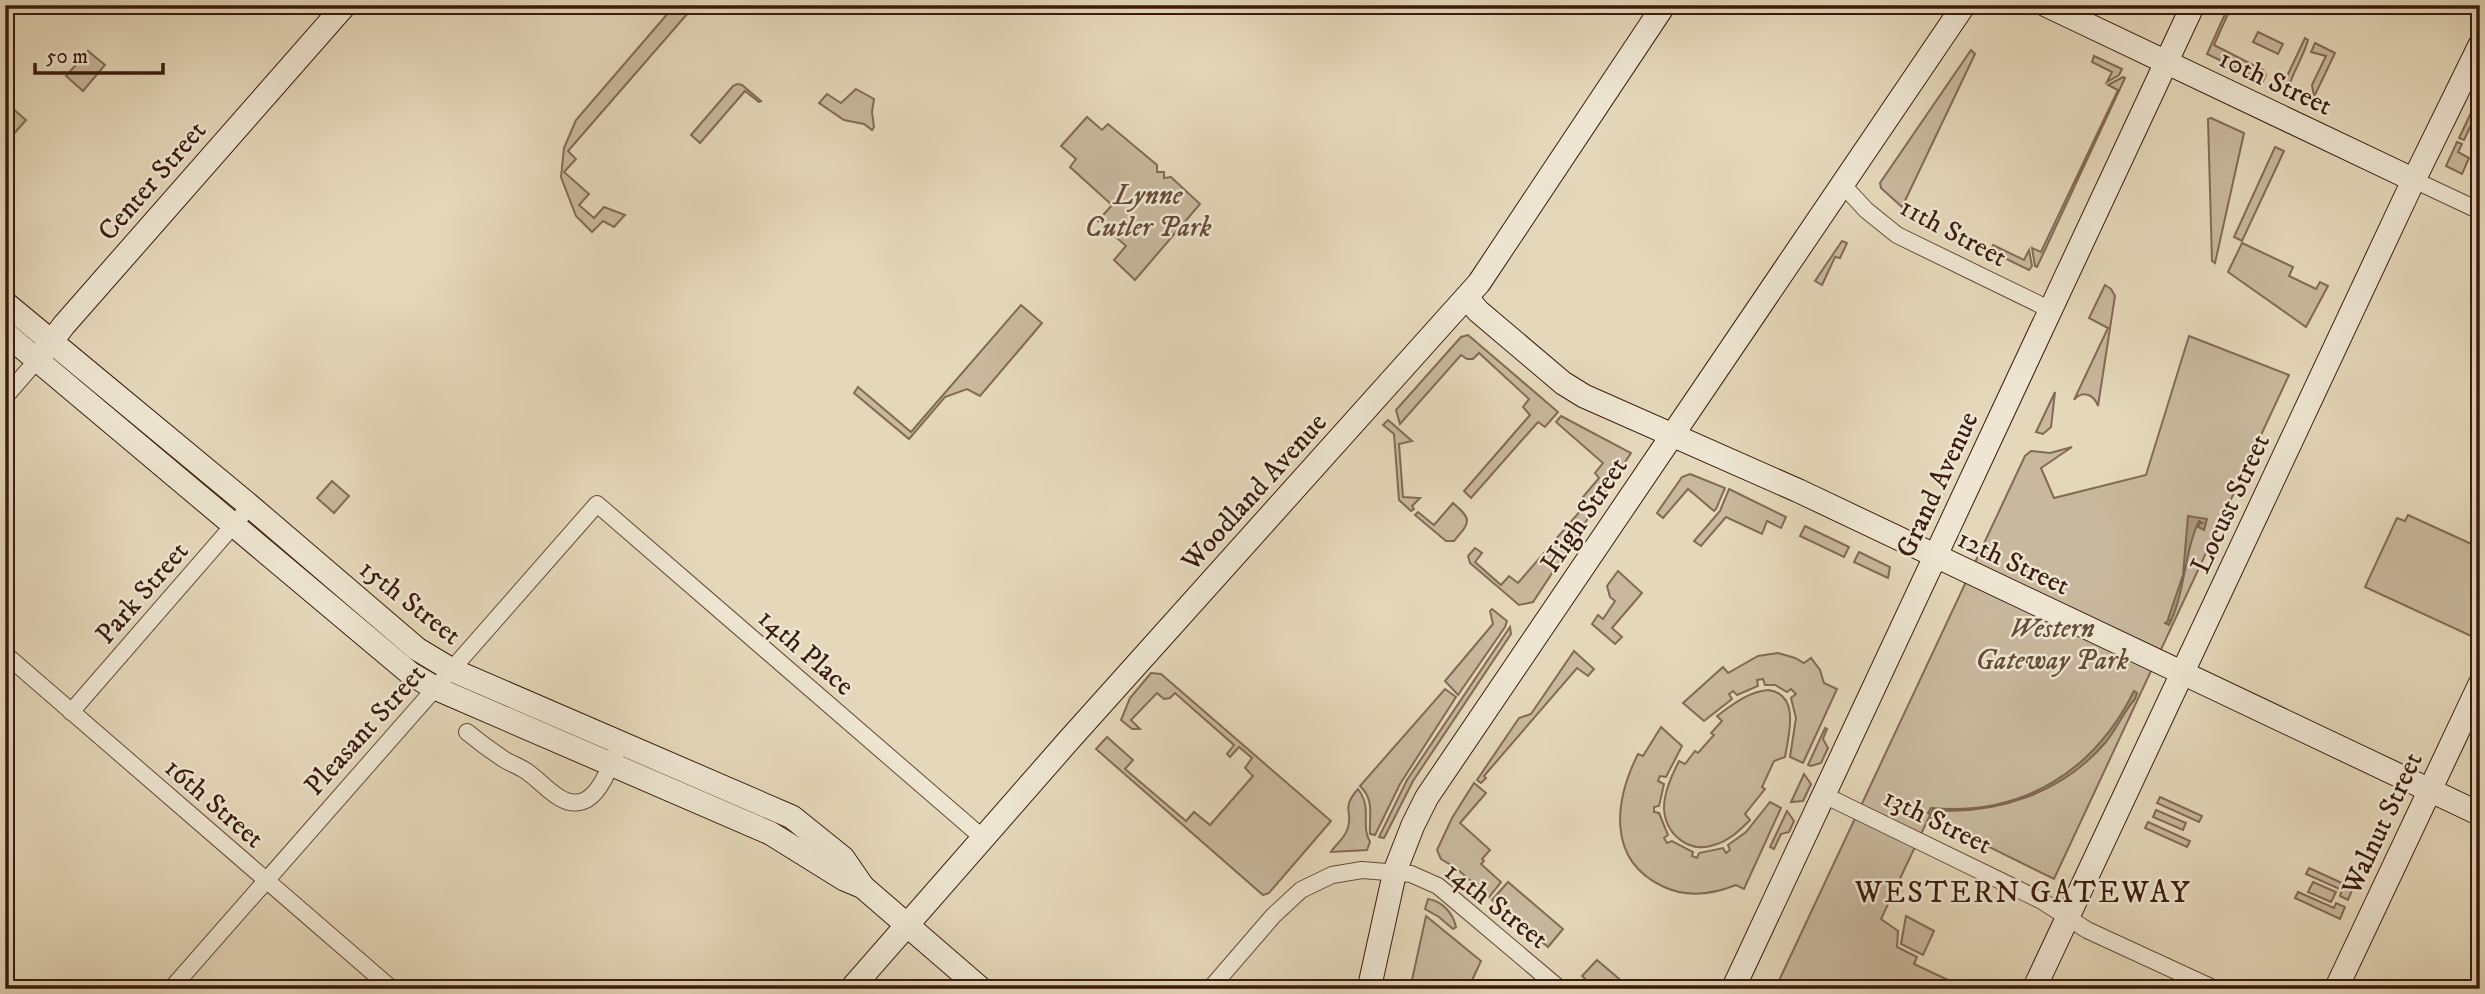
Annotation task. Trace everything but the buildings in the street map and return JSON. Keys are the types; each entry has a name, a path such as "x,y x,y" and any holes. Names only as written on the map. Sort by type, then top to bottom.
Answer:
{"street":[{"name":"Center Street","path":"5,397 345,5"},
{"name":"Woodland Avenue","path":"850,989 1479,283 1664,5"},
{"name":"High Street","path":"1369,989 1395,871 1427,797 1964,5"},
{"name":"10th Street","path":"2046,5 2480,211"},
{"name":"Grand Avenue","path":"1733,989 2193,5"},
{"name":"Locust Street","path":"2034,989 2480,45"},
{"name":"11th Street","path":"1842,184 1866,210 1897,235 2051,310"},
{"name":"12th Street","path":"1466,298 1563,383 1584,396 1758,472 2480,814"},
{"name":"15th Street","path":"5,303 250,506 416,649 616,754"},
{"name":"15th Street","path":"5,333 411,674 435,688 792,817 843,858 863,887 981,989"},
{"name":"14th Place","path":"597,504 983,838"},
{"name":"Pleasant Street","path":"171,989 597,504"},
{"name":"Park Street","path":"71,712 250,506"},
{"name":"16th Street","path":"5,654 392,989"},
{"name":"Walnut Street","path":"2336,989 2480,684"},
{"path":"467,732 566,801 583,802 593,796 616,754"},
{"name":"13th Street","path":"1824,795 2019,889 2087,930 2215,989"},
{"path":"1210,989 1273,916 1301,890 1316,881 1348,871 1395,871"},
{"name":"14th Street","path":"1395,871 1411,874 1438,886 1560,989"}],"green space":[{"path":"675,5 695,5 568,151 576,159 564,172 589,194 579,205 594,218 604,207 625,215 614,227 603,221 592,232 576,216 561,177 564,148 576,120"},
{"path":"2229,5 2232,5 2214,45 2263,70 2266,75 2263,81 2207,54"},
{"path":"2258,32 2283,44 2278,54 2253,42"},
{"path":"2305,38 2308,40 2306,47 2287,92 2282,87"},
{"path":"2315,43 2335,53 2314,97 2312,85 2326,56 2311,52"},
{"path":"1971,50 1975,54 1902,207 1881,188 1880,183"},
{"path":"88,51 105,65 83,91 66,76"},
{"path":"2094,56 2122,69 2119,75 2107,82 2112,72 2092,62"},
{"path":"2125,78 2037,267 2032,248 2041,252 2118,90 2108,85"},
{"path":"737,84 761,101 745,91 700,143 691,135"},
{"path":"856,89 874,99 872,130 864,124 844,120 819,103 827,94 841,103"},
{"path":"2480,94 2480,106 2464,140 2459,138"},
{"path":"5,102 26,120 11,137 5,132"},
{"name":"Lynne Cutler Park","path":"1087,117 1102,130 1108,124 1157,165 1157,172 1164,172 1164,178 1171,177 1200,204 1135,280 1114,260 1126,246 1098,221 1112,205 1070,167 1076,159 1061,146"},
{"path":"2208,119 2244,133 2215,263 2212,261"},
{"path":"2457,142 2462,144 2458,152 2469,158 2462,174 2446,166"},
{"path":"2275,147 2284,151 2242,241 2234,237"},
{"path":"1842,241 1847,243 1840,258 1835,257 1822,285 1815,281"},
{"path":"2242,243 2293,267 2289,276 2316,289 2320,282 2328,286 2306,327 2228,272"},
{"path":"1993,245 2024,260 2029,250 2032,266 2029,270 1990,251"},
{"path":"2105,285 2115,296 2098,406 2094,399 2084,394 2074,400 2108,328 2089,318"},
{"path":"1021,305 1042,323 980,396 967,389 945,397 909,439 854,393 858,387 911,432"},
{"path":"1468,335 1558,412 1545,427 1538,422 1471,498 1464,491 1530,415 1523,407 1529,399 1479,353 1473,359 1461,355 1400,424 1396,410 1461,337"},
{"name":"Western Gateway Park","path":"2189,336 2289,375 2054,879 1929,817 1881,919 1898,931 1897,947 1917,957 1914,964 1961,986 1960,989 1775,989 2025,456 2031,451 2050,453 2072,447 2041,468 2054,498 2146,475"},
{"path":"69,366 223,496 217,503 64,374"},
{"path":"2055,392 2051,427 2043,434 2036,432"},
{"path":"1561,416 1631,453 1533,602 1519,605 1470,563 1468,556 1475,548 1482,553 1475,562 1501,585 1509,576 1518,583 1588,502 1583,497 1599,478 1595,473 1603,463 1556,422"},
{"path":"1388,420 1412,441 1399,444 1403,497 1420,498 1411,511 1399,500 1394,434 1383,425"},
{"path":"1690,474 1725,488 1716,509 1714,511 1688,489 1663,518 1657,513 1682,477"},
{"path":"332,481 349,496 334,513 317,498"},
{"path":"1729,489 1786,517 1781,528 1767,521 1762,534 1726,517 1701,546 1694,541 1720,511"},
{"path":"1453,503 1464,513 1467,521 1454,541 1446,541 1415,515 1418,512 1434,525"},
{"path":"2408,515 2478,547 2480,617 2471,636 2365,587 2397,518 2405,521"},
{"path":"1805,526 1849,547 1844,557 1800,536"},
{"path":"1859,552 1890,567 1888,578 1854,562"},
{"path":"1618,571 1642,593 1612,628 1622,637 1615,644 1592,624 1598,615 1603,619 1615,601 1610,597 1607,586"},
{"path":"1492,609 1507,621 1505,627 1458,695 1445,681 1493,624 1490,611"},
{"path":"1510,627 1511,634 1413,781 1384,838 1379,837 1407,780"},
{"path":"1574,651 1594,669 1588,676 1577,668 1484,776 1486,778 1481,783 1477,780 1519,718 1531,714"},
{"path":"1778,653 1804,663 1811,658 1820,670 1824,683 1837,689 1803,763 1790,757 1796,718 1791,698 1796,694 1791,689 1787,692 1775,685 1765,685 1763,679 1757,680 1758,686 1737,695 1733,691 1729,694 1732,699 1704,721 1683,703 1723,667 1728,673 1758,656"},
{"path":"1151,673 1161,674 1331,821 1269,893 1263,895 1096,749 1107,737 1133,760 1125,769 1186,821 1194,812 1210,825 1253,776 1245,768 1252,758 1239,747 1230,757 1227,754 1234,745 1175,693 1164,699 1157,693 1131,720 1140,729 1132,729 1121,720 1130,698"},
{"path":"1445,689 1456,697 1400,784 1375,835 1370,834 1368,797 1360,786"},
{"path":"1769,690 1779,693 1789,707 1790,727 1785,757 1774,761 1762,787 1765,789 1745,814 1750,820 1738,831 1714,845 1696,847 1687,844 1674,834 1665,817 1664,808 1667,790 1679,761 1685,764 1695,751 1698,753 1714,735 1711,733 1722,721 1717,716 1748,696"},
{"path":"1661,727 1682,746 1666,777 1660,776 1658,781 1664,784 1659,806 1654,807 1654,812 1659,813 1668,835 1664,838 1667,843 1672,841 1693,852 1692,856 1697,858 1699,853 1723,848 1726,853 1730,850 1728,845 1746,832 1770,802 1781,808 1744,889 1736,885 1708,893 1689,894 1671,890 1644,874 1631,860 1620,827 1624,790 1638,754 1643,756"},
{"path":"1825,728 1827,729 1823,739 1828,748 1821,763 1808,765"},
{"path":"1804,774 1811,784 1803,801 1791,802"},
{"path":"1474,783 1486,793 1460,823 1490,850 1481,864 1501,882 1489,897 1456,868 1441,859 1437,850 1452,818"},
{"path":"1358,789 1365,803 1366,829 1370,842 1367,850 1331,852 1346,833 1349,802"},
{"path":"2160,797 2202,816 2199,822 2157,803"},
{"path":"2156,810 2186,823 2183,830 2153,817"},
{"path":"1787,811 1794,821 1789,832 1781,834 1774,849 1770,847"},
{"path":"2148,822 2190,841 2187,847 2145,828"},
{"path":"2309,868 2353,888 2348,900 2340,896 2342,890 2306,874"},
{"path":"1508,882 1563,929 1548,947 1492,900"},
{"path":"2313,882 2336,892 2331,902 2308,892"},
{"path":"2298,892 2334,908 2336,903 2345,907 2340,919 2295,898"},
{"path":"1428,899 1446,908 1456,927 1453,929 1425,909"},
{"path":"1426,916 1481,961 1468,989 1410,989"},
{"path":"1906,916 1934,931 1923,955 1901,944"},
{"path":"1597,960 1631,989 1595,989 1582,976"}],"shaded area":[{"path":"2188,516 2207,519 2204,530 2198,527 2202,523 2199,521 2194,533 2178,600 2169,625 2165,623 2169,620 2183,575"},
{"path":"2134,691 2137,693 2135,699 2105,743 2069,775 2049,787 2027,797 1981,809 1933,810 1930,815 1928,813 1931,808 1964,809 1995,804 2025,796 2052,783 2076,766 2098,745 2118,720"}],"district":[{"name":"WESTERN GATEWAY","path":"2023,892"}]}
